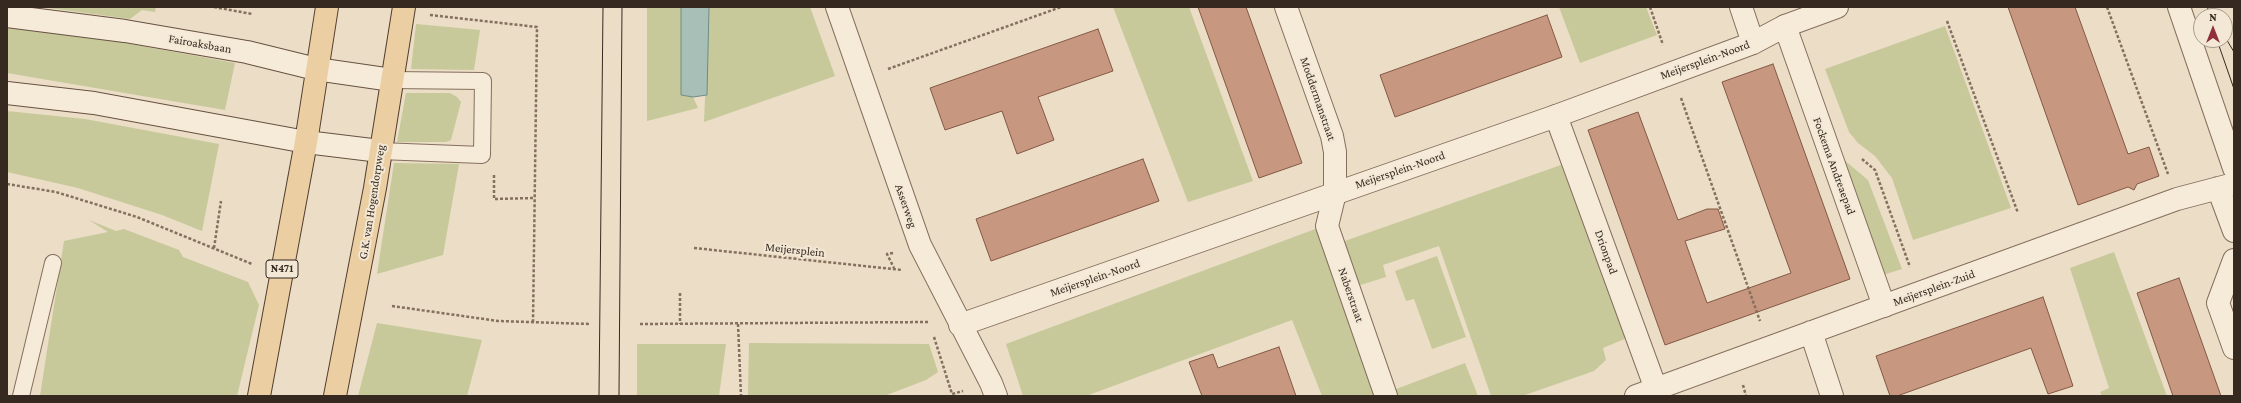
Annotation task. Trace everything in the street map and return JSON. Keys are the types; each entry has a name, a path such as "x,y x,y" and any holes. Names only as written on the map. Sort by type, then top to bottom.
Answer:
{"main road":[{"name":"N471","path":"259,396 306,142 326,7"},
{"name":"G.K. van Hogendorpweg","path":"335,396 355,300 404,7"}],"street":[{"name":"Asserweg","path":"837,7 863,78 920,246 991,382 996,396"},
{"name":"Moddermanstraat","path":"1286,7 1332,136 1335,152 1335,193"},
{"path":"1741,7 1753,43"},
{"name":"Meijersplein-Noord","path":"960,325 1556,116 1753,43 1785,26 1837,7"},
{"path":"2179,7 2234,168"},
{"name":"Fairoaksbaan","path":"7,16 125,31 247,52 316,69 392,80"},
{"name":"Fockema Andreaepad","path":"1785,26 1884,306"},
{"path":"7,93 94,103 306,142 380,151"},
{"name":"Drionpad","path":"1556,116 1646,392"},
{"path":"2226,186 2234,231"},
{"name":"Meijersplein-Zuid","path":"1646,392 2177,199 2226,186"},
{"name":"Naberstraat","path":"1335,193 1327,226 1386,396"},
{"path":"2234,260 2218,303 2234,348"},
{"path":"1811,332 1832,396"}],"lane":[{"path":"380,151 482,155 483,81 392,80"},
{"path":"21,396 53,263"}],"path":[{"path":"214,7 252,14"},
{"path":"863,78 1061,7"},
{"path":"1650,7 1663,45"},
{"path":"2107,7 2177,199"},
{"path":"1947,21 2018,213"},
{"path":"1672,73 1769,348"},
{"path":"494,167 494,199 534,198"},
{"path":"7,184 56,192 137,217 252,264"},
{"path":"214,248 221,201"},
{"name":"Meijersplein","path":"694,248 894,268"},
{"path":"533,263 533,322"},
{"path":"680,293 680,324"},
{"path":"392,306 498,320 590,324"},
{"path":"640,324 929,322 960,325"},
{"path":"738,324 741,396"}],"green space":[{"path":"42,7 156,7 155,12 142,10 130,19"},
{"path":"647,7 681,7 681,95 693,97 698,108 647,121"},
{"path":"709,7 810,7 835,76 704,122"},
{"path":"1113,7 1189,7 1253,181 1188,202"},
{"path":"1559,7 1646,7 1657,35 1580,63"},
{"path":"416,24 480,30 474,70 411,69"},
{"path":"1945,26 2011,208 1913,240 1892,178 1875,156 1858,143 1849,132 1825,69"},
{"path":"7,28 109,40 235,63 225,110 7,73"},
{"path":"406,93 450,93 457,97 461,102 451,140 446,142 397,142"},
{"path":"7,111 85,119 219,144 202,231 162,215 78,188 7,172"},
{"path":"1837,154 1868,180 1902,269 1883,275"},
{"path":"394,163 459,164 443,255 377,274"},
{"path":"1561,165 1627,338 1603,348 1606,360 1594,371 1522,396 1491,396 1439,246 1383,265 1386,277 1354,287 1339,243"},
{"path":"89,220 116,231 124,229 179,250 183,257 248,282 259,305 237,396 40,396 64,241 108,232"},
{"path":"1318,228 1378,396 1322,396 1292,320 1086,396 1023,396 1006,344"},
{"path":"2114,252 2167,396 2102,396 2100,392 2109,388 2070,268"},
{"path":"1437,256 1466,337 1432,349 1414,299 1406,301 1395,271"},
{"path":"377,323 482,340 467,396 358,396"},
{"path":"749,343 929,344 938,372 926,380 884,396 748,396"},
{"path":"637,344 726,344 719,396 637,396"},
{"path":"1465,363 1478,396 1392,396 1391,391"}],"shaded area":[{"path":"681,7 709,7 707,95 693,97 681,95"}],"building":[{"path":"1198,7 1246,7 1302,163 1259,178"},
{"path":"2008,7 2075,7 2128,154 2149,147 2159,176 2137,184 2134,190 2128,187 2078,205"},
{"path":"1547,15 1562,57 1395,117 1380,75"},
{"path":"1098,29 1113,71 1038,97 1054,140 1017,154 1002,111 945,130 930,88"},
{"path":"1773,64 1850,279 1665,345 1588,130 1638,112 1678,220 1707,209 1718,209 1725,229 1685,241 1707,303 1791,273 1722,82"},
{"path":"1143,159 1159,201 991,261 976,219"},
{"path":"2179,278 2221,396 2173,396 2137,293"},
{"path":"2043,297 2073,386 2048,394 2031,348 1897,396 1890,396 1876,356"},
{"path":"1279,347 1296,396 1202,396 1189,362 1213,354 1218,368"}],"tram line":[{"path":"599,396 603,7"},
{"path":"619,396 622,7"},
{"path":"2220,48 2234,89"},
{"path":"2232,48 2234,52"}]}
